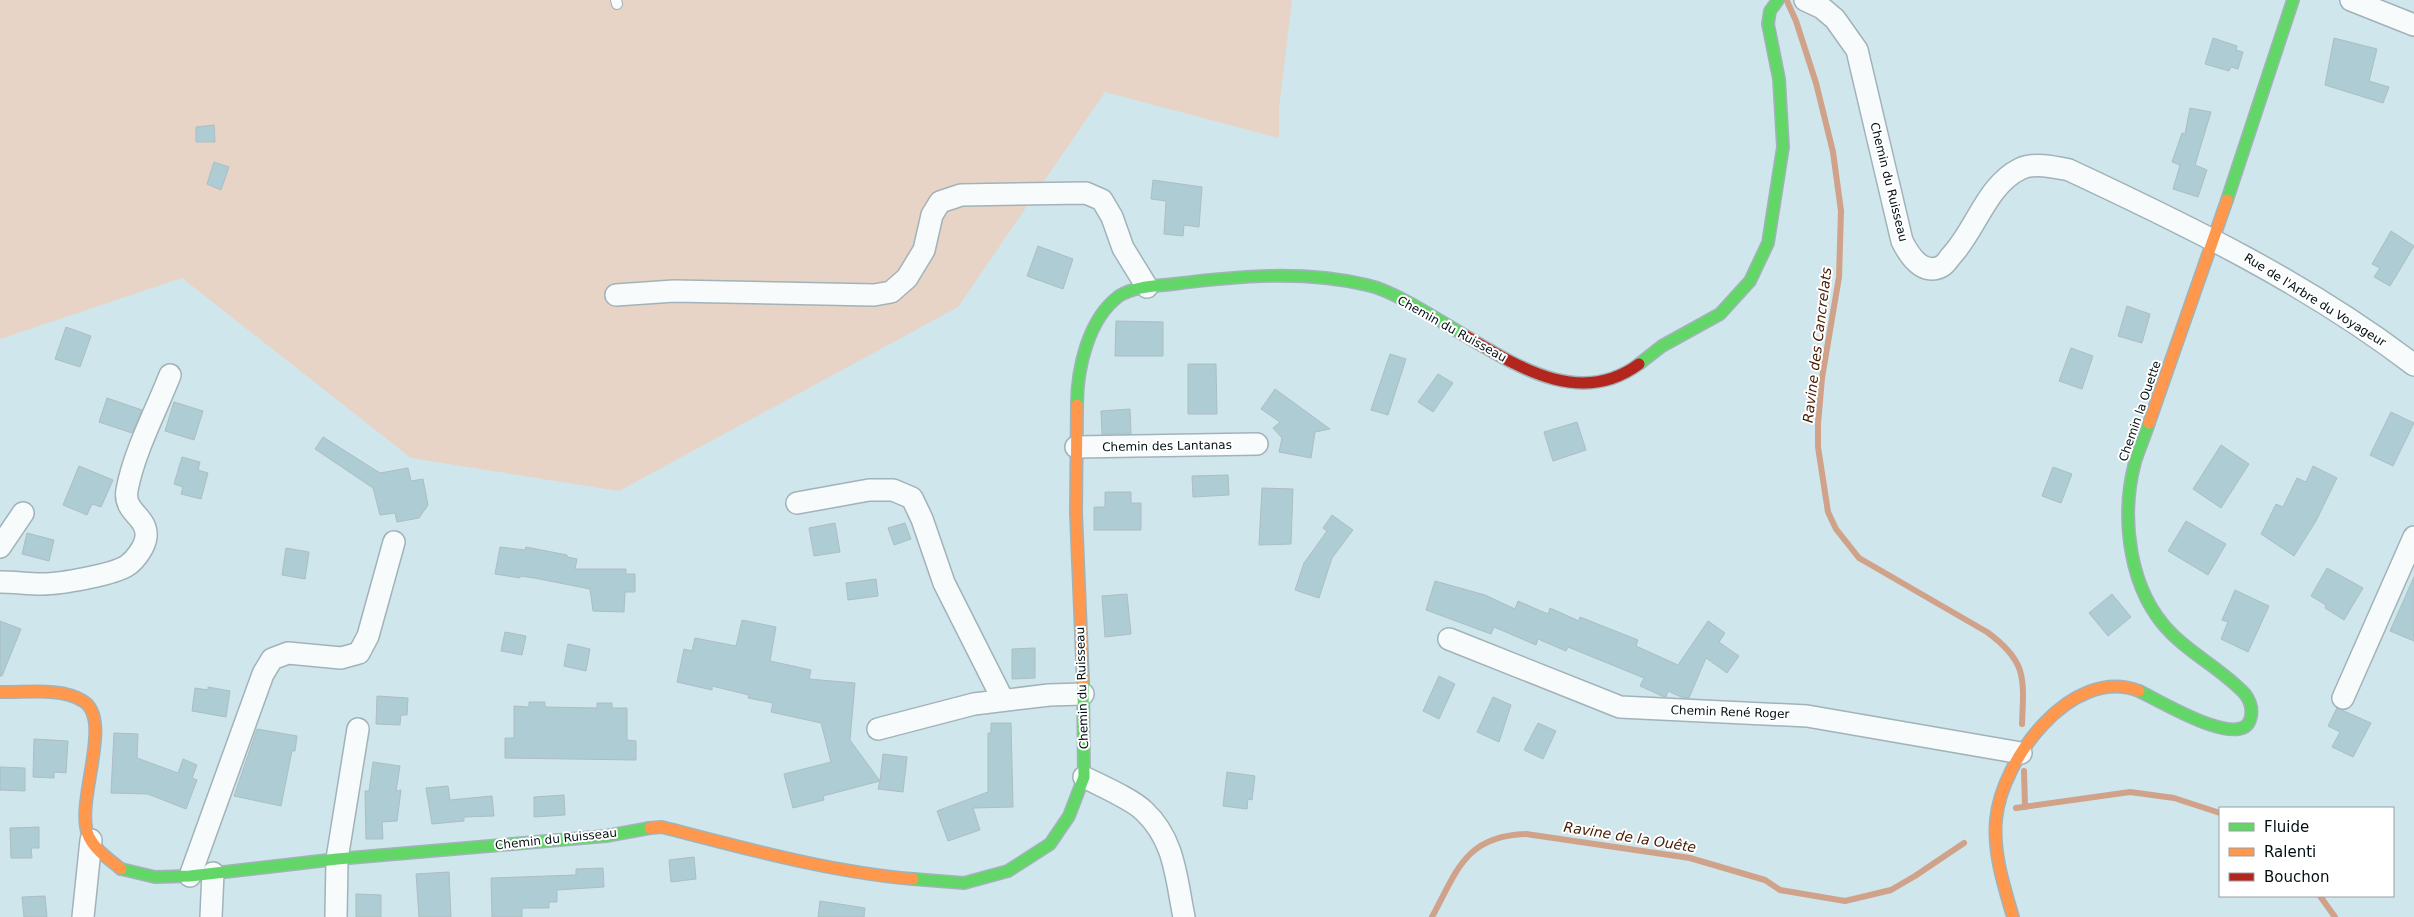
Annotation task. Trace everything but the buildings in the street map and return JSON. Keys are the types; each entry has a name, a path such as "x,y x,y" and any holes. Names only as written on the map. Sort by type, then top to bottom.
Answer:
{"street":[{"name":"Chemin du Ruisseau","path":"1805,0 1822,8 1835,19 1857,50 1902,241 1909,255 1919,265 1930,268 1942,266 1958,249 2006,179 2022,168 2045,166 2069,170 2214,239"},
{"name":"Chemin la Ouette","path":"2013,917 1999,862 1994,822 2006,780 2034,733 2050,715 2080,696 2105,686 2129,687 2218,729 2241,730 2247,726 2251,718 2252,709 2244,693 2180,642 2151,609 2142,592 2130,539 2130,496 2135,463 2214,239 2293,0"},
{"path":"2351,0 2414,25"},
{"name":"Chemin du Ruisseau","path":"0,692 70,696 88,704 94,713 96,724 86,813 88,835 98,852 122,869 155,877 190,876 337,859 606,836 636,829 662,827 745,848 880,876 964,883 1008,871 1050,844 1069,816 1084,777 1084,694 1076,513 1077,384 1093,329 1105,309 1121,295 1147,287 1236,276 1300,276 1368,285 1414,306 1514,364 1565,383 1597,382 1625,374 1662,346 1720,314 1750,280 1768,243 1783,147 1779,79 1768,24 1770,4"},
{"path":"616,294 674,292 874,295 891,292 906,278 924,250 932,215 940,202 961,195 1041,193 1086,193 1102,200 1112,217 1123,248 1147,287"},
{"name":"Rue de l'Arbre du Voyageur","path":"2214,239 2371,332 2414,365"},
{"path":"0,582 43,584 107,573 128,565 141,551 146,537 143,522 129,508 127,491 132,470 170,375"},
{"name":"Chemin des Lantanas","path":"1076,447 1257,444"},
{"path":"797,503 870,490 894,490 912,498 922,519 944,583 1003,700"},
{"path":"0,547 23,513"},
{"path":"2343,698 2414,537"},
{"path":"190,876 263,674 272,659 288,653 341,658 359,653 368,636 394,542"},
{"name":"Chemin René Roger","path":"1449,639 1620,707 1807,716 2021,753"},
{"path":"878,729 974,704 1049,695 1084,694"},
{"path":"336,917 337,859 358,729"},
{"path":"1084,777 1143,810 1166,838 1174,866 1184,917"},
{"path":"83,917 91,840"},
{"path":"211,917 212,873"}],"shaded area":[{"path":"0,0 1292,0 1279,108 1279,138 1105,92 958,307 619,491 411,458 182,278 0,339"}],"waterway":[{"name":"Ravine des Cancrelats","path":"1787,1 1796,21 1816,83 1833,152 1841,211 1839,277 1822,378 1818,424 1818,447 1828,512 1836,529 1859,558 1987,632 2010,652 2016,662 2022,682 2022,724"},
{"name":"Ravine des Cancrelats","path":"2024,771 2025,807"},
{"name":"Ravine de la Ouête","path":"2016,808 2130,792 2174,798 2219,813"},
{"name":"Ravine de la Ouête","path":"1432,917 1465,859 1489,841 1505,836 1526,834 1690,858 1765,880 1780,890 1845,901 1891,890 1964,843"},
{"name":"Ravine de la Ouête","path":"2321,897 2335,917"}],"traffic: fast":[{"path":"1639,364 1662,346 1720,314 1750,281 1768,243 1783,147 1779,79 1768,24 1770,11 1778,0"},
{"path":"2227,200 2293,0"},
{"path":"1077,405 1082,361 1086,346 1099,318 1119,296 1132,290 1146,287 1270,276 1319,277 1343,280 1378,288 1390,293 1464,335"},
{"path":"2139,691 2179,712 2215,726 2231,729 2243,728 2251,717 2251,707 2245,694 2228,678 2181,642 2157,617 2137,576 2132,554 2128,507 2135,462 2149,423"},
{"path":"913,879 964,883 1008,871 1050,844 1069,816 1084,777 1083,682"},
{"path":"121,869 155,877 190,876 337,859 606,836 650,828"}],"traffic: slow":[{"path":"2149,423 2227,200"},
{"path":"1077,405 1076,513 1083,682"},
{"path":"2013,917 2000,869 1996,845 1996,820 2001,796 2011,771 2026,746 2044,724 2065,705 2089,692 2114,687 2139,691"},
{"path":"0,692 54,692 64,694 83,701 92,711 95,726 95,744 85,823 89,837 95,846 121,869"},
{"path":"650,828 662,827 818,865 881,876 913,879"}],"traffic: jam":[{"path":"1464,335 1505,359 1527,369 1549,378 1572,382 1594,382 1617,377 1639,364"}]}
